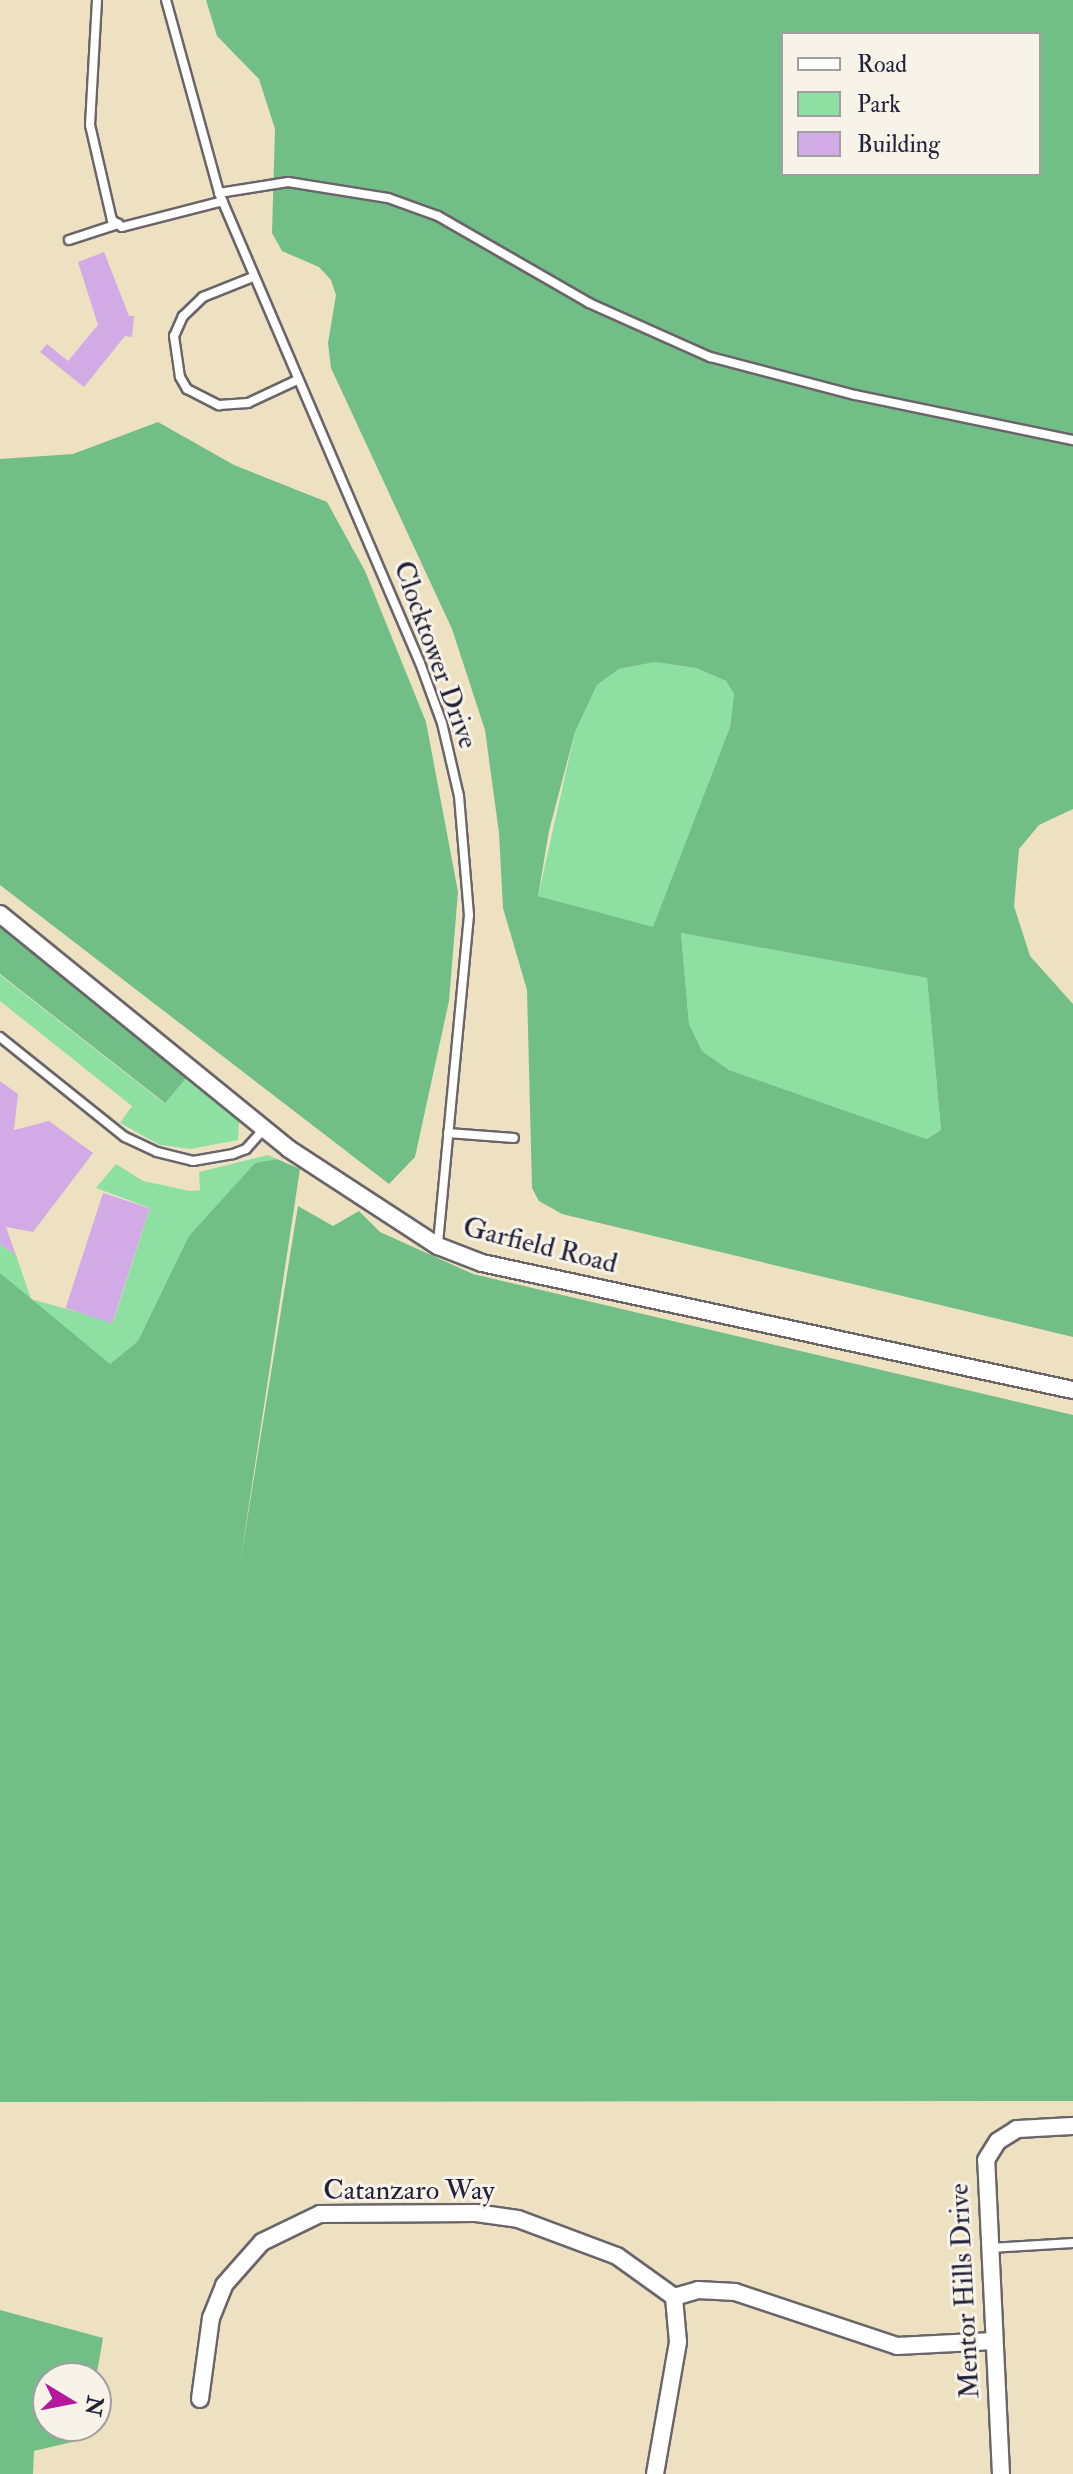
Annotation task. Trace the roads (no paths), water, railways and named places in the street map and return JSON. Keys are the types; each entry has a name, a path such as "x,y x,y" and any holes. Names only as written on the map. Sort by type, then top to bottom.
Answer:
{"street":[{"name":"Garfield Road","path":"0,914 264,1129 438,1246 482,1263 1073,1390"},
{"name":"Mentor Hills Drive","path":"1001,2474 984,2172 990,2150 1017,2129 1073,2126"},
{"name":"Catanzaro Way","path":"200,2399 211,2318 224,2285 262,2242 320,2214 476,2213 518,2219 617,2256 674,2297"},
{"path":"655,2474 678,2342 674,2297 698,2290 735,2292 897,2346 994,2341"}],"lane":[{"path":"97,0 90,125 104,205 118,224"},
{"name":"Clocktower Drive","path":"166,0 221,197 420,663 442,723 459,796 469,915 438,1246"},
{"path":"69,240 118,224 288,182 388,198 438,216 589,303 710,357 855,395 1073,440"},
{"path":"253,277 203,297 183,316 174,336 180,377 187,389 219,405 248,403 297,380"},
{"path":"0,1037 125,1137 157,1152 193,1161 233,1154 246,1149 264,1129"},
{"path":"448,1133 514,1138"},
{"path":"989,2248 1073,2243"}]}
